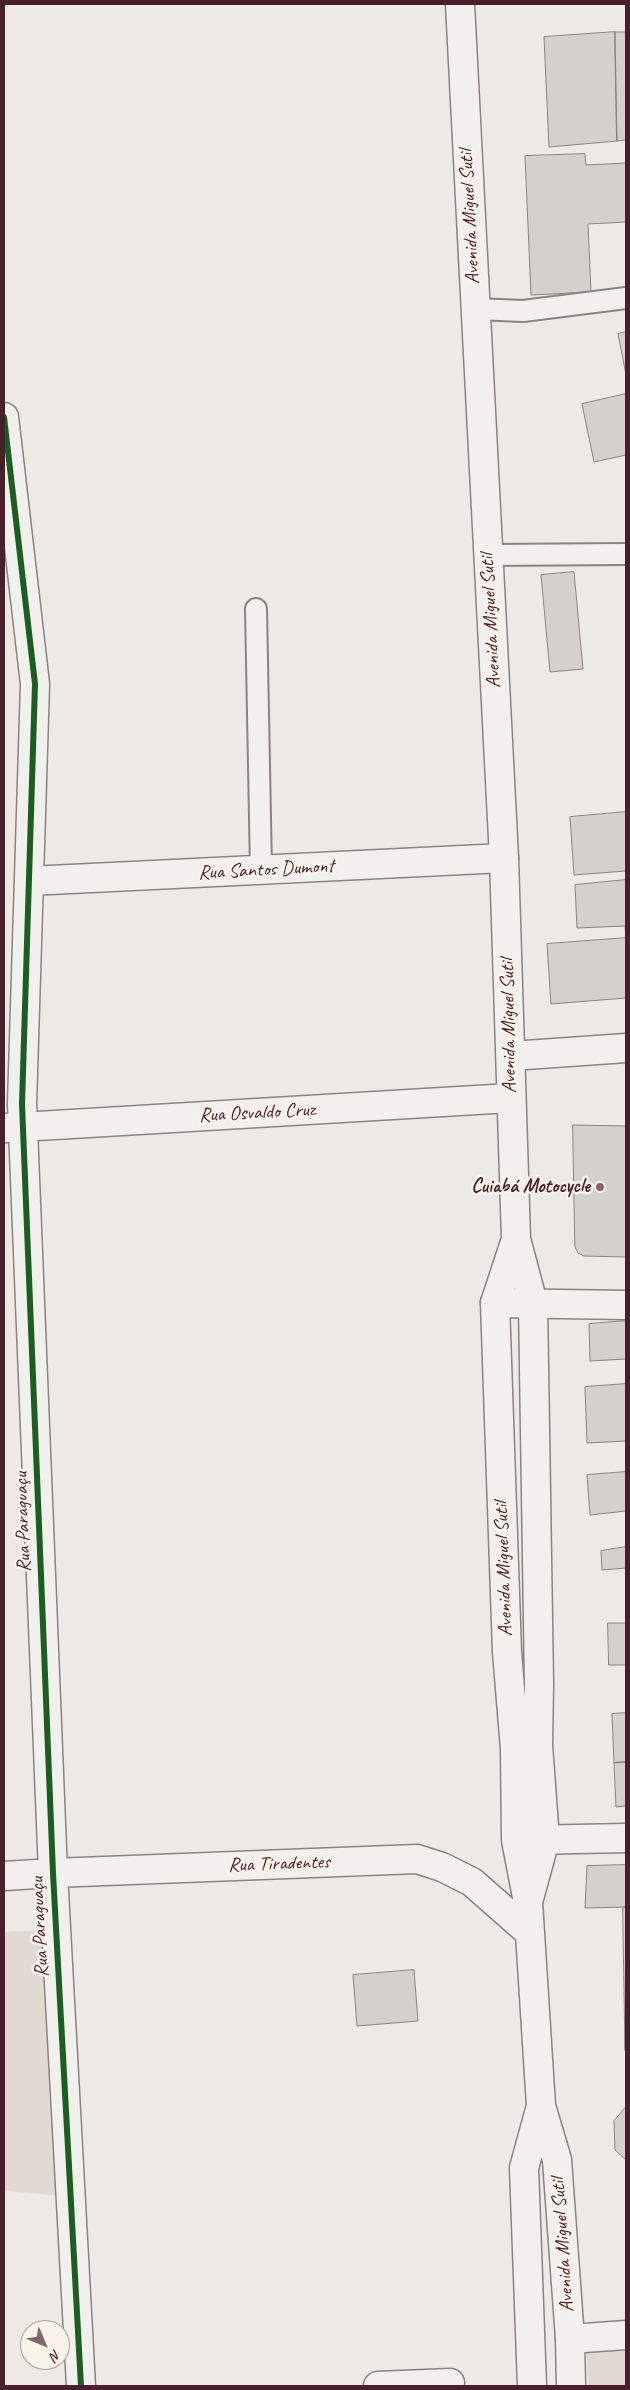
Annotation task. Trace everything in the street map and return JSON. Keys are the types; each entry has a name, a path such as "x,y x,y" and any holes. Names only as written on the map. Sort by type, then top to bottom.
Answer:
{"street":[{"name":"Avenida Miguel Sutil","path":"460,4 504,858 511,1056 510,1098 516,1239 533,1303 540,1684 538,1745 545,1840 528,1902"},
{"name":"Rua Paraguaçu","path":"4,417 35,684 22,1104 14,1128 81,2386"},
{"name":"Rua Santos Dumont","path":"29,881 504,858"},
{"path":"511,1056 626,1048"},
{"name":"Rua Osvaldo Cruz","path":"14,1128 510,1098"},
{"name":"Avenida Miguel Sutil","path":"516,1239 495,1303 508,1652 515,1749 516,1840 528,1902 541,2106 557,2160 570,2339 571,2386"},
{"path":"495,1303 626,1305"},
{"path":"516,1840 626,1838"},
{"name":"Rua Tiradentes","path":"4,1876 418,1858 442,1867 472,1882 530,1933"},
{"name":"Avenida Miguel Sutil","path":"532,2386 524,2168 541,2106"},
{"path":"570,2339 626,2335"},
{"path":"378,2386 450,2383"}],"lane":[{"path":"475,309 523,311 626,298"},
{"path":"488,555 626,554"},
{"path":"256,609 261,870"}],"shaded area":[{"path":"47,1930 65,2196 4,2191 4,1932"},
{"path":"626,2327 626,2386 588,2386 586,2331"}],"building":[{"path":"615,32 626,32 626,140 617,141"},
{"path":"615,32 617,141 549,147 544,37"},
{"path":"585,154 586,165 626,163 626,222 588,224 591,292 531,295 525,156"},
{"path":"626,332 626,375 618,334"},
{"path":"626,394 626,455 594,462 582,404"},
{"path":"574,572 583,669 550,672 541,575"},
{"path":"626,812 626,871 574,875 570,817"},
{"path":"626,880 626,938 625,926 577,928 575,885"},
{"path":"626,938 626,998 551,1004 547,944"},
{"name":"Cuiabá Motocycle","path":"573,1125 626,1126 626,1257 584,1256 578,1253 575,1247"},
{"path":"626,1321 626,1359 590,1361 589,1324"},
{"path":"626,1384 626,1441 587,1443 585,1387"},
{"path":"626,1472 626,1511 590,1515 587,1475"},
{"path":"626,1547 626,1568 602,1570 601,1551"},
{"path":"608,1623 626,1623 626,1665 609,1665"},
{"path":"626,1713 626,1762 614,1763 612,1714"},
{"path":"626,1762 626,1806 616,1807 614,1763"},
{"path":"626,1865 626,1907 585,1908 587,1866"},
{"path":"623,1907 626,1907 625,2050"},
{"path":"414,1970 418,2021 357,2026 353,1975"},
{"path":"626,2107 626,2160 615,2150 614,2121"}],"cycle path":[{"path":"4,417 35,684 22,1104 53,1873 81,2386"}],"place":[{"name":"Cuiabá Motocycle","path":"600,1187"}]}
